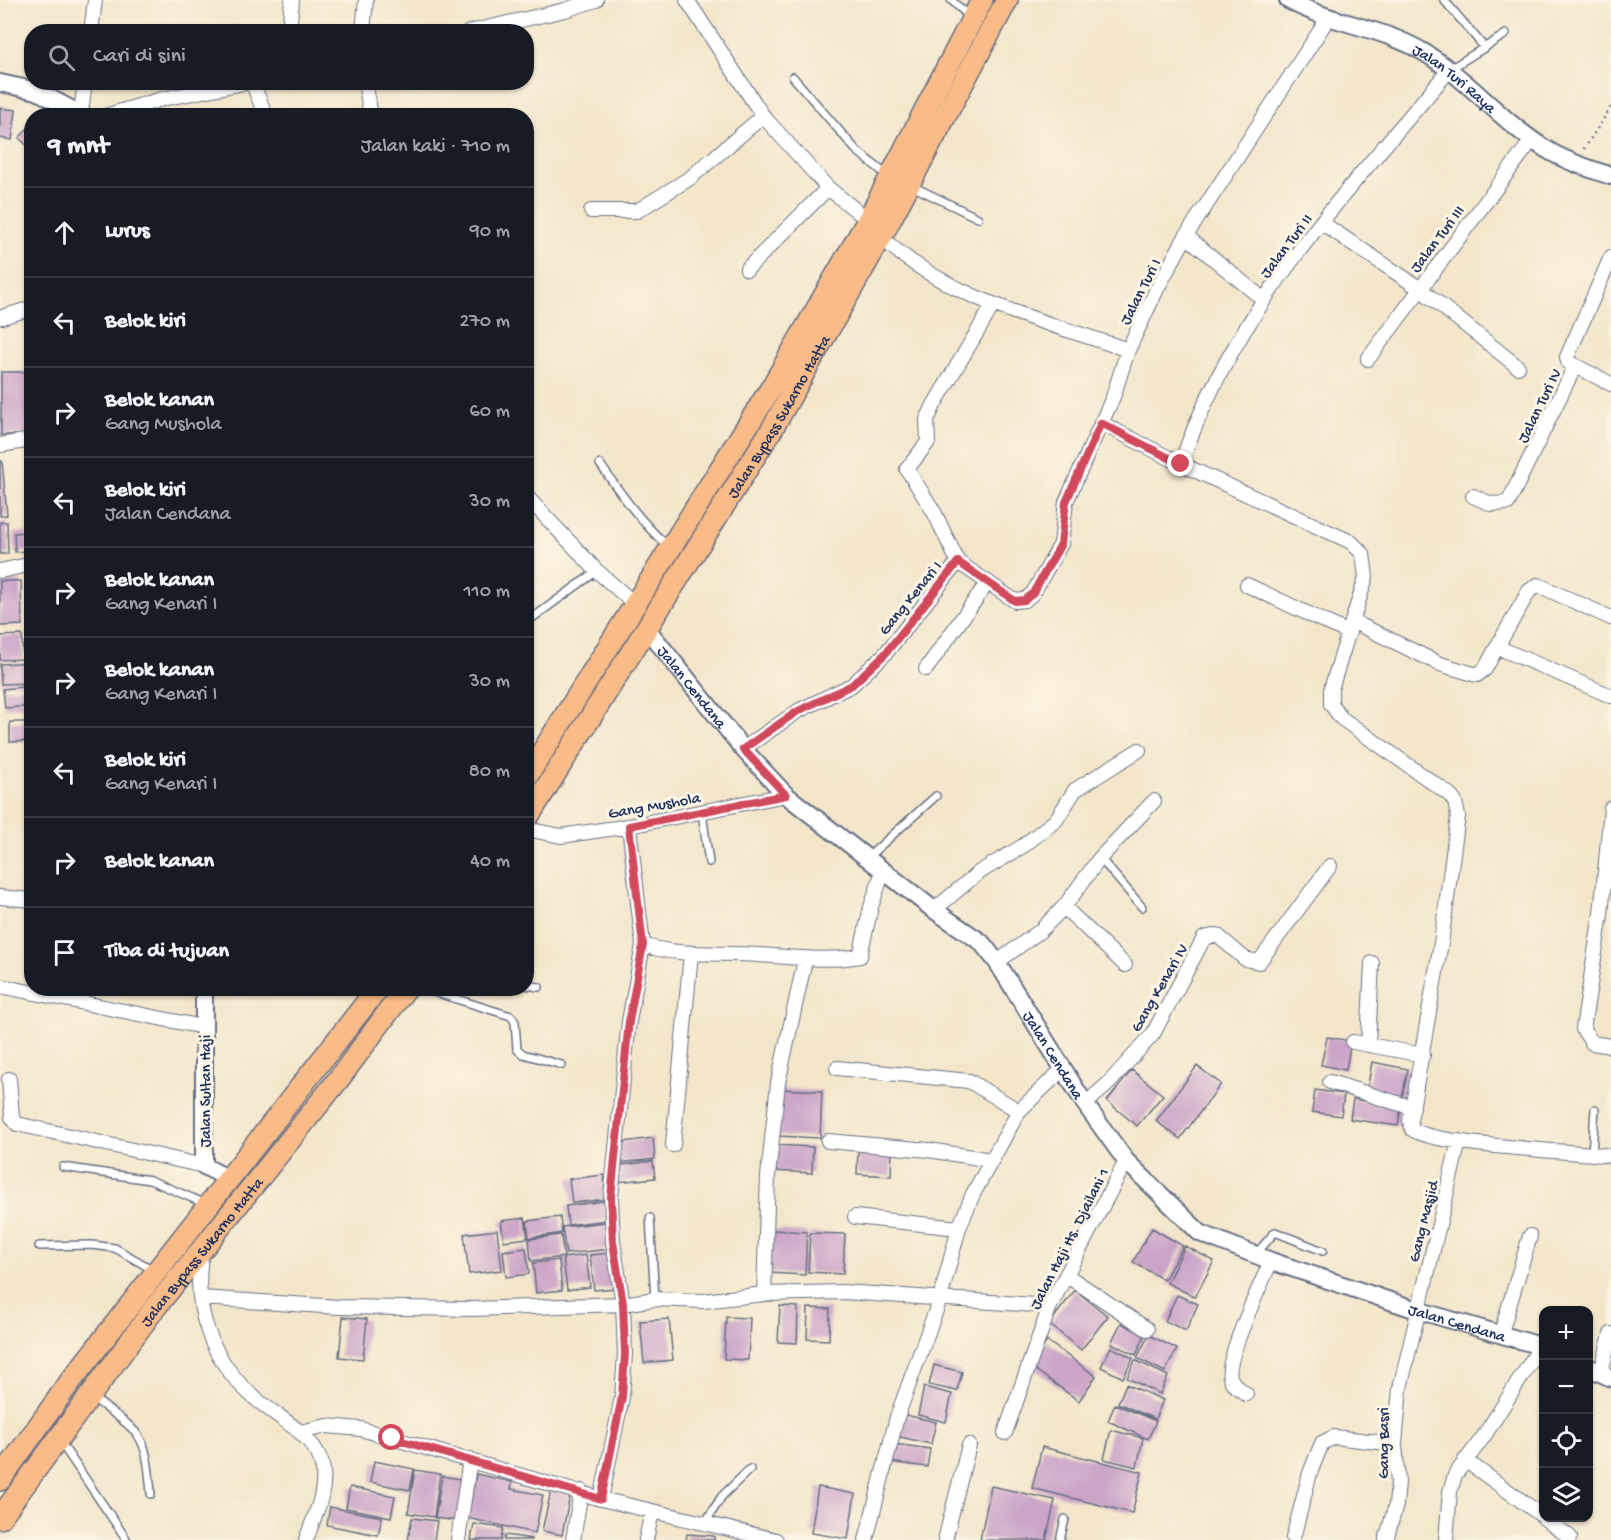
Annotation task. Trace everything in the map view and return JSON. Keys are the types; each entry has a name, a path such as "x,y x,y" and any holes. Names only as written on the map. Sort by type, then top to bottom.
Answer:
{"highway":[{"name":"Jalan Bypass Sukarno Hatta","path":"534,808 648,630 772,429 881,237 900,182 982,0"},
{"name":"Jalan Bypass Sukarno Hatta","path":"534,765 774,385 868,220 900,182 1007,0"},
{"name":"Jalan Bypass Sukarno Hatta","path":"0,1480 70,1382 372,996"},
{"name":"Jalan Bypass Sukarno Hatta","path":"0,1518 89,1394 338,1080 400,996"}],"street":[{"path":"92,24 95,0"},
{"path":"290,24 292,0"},
{"path":"364,24 366,0"},
{"path":"504,24 565,10 596,0"},
{"path":"687,0 763,116 828,188 868,220"},
{"name":"Jalan Turi Raya","path":"1288,0 1306,10 1406,43 1449,69 1532,140 1575,164 1611,176"},
{"name":"Jalan Turi I","path":"881,237 931,277 993,304 1128,350 1157,289 1186,236 1329,17"},
{"name":"Jalan Turi II","path":"1181,464 1207,397 1264,300 1322,223 1449,69"},
{"path":"0,83 24,88"},
{"path":"32,90 70,108"},
{"path":"83,108 84,90"},
{"path":"132,108 162,99 209,90"},
{"path":"254,90 262,108"},
{"path":"366,90 370,108"},
{"path":"591,211 637,212 690,178 763,116"},
{"name":"Jalan Turi III","path":"1368,359 1532,140"},
{"path":"747,269 828,188"},
{"path":"1322,223 1419,288 1518,367"},
{"path":"1186,236 1264,300"},
{"name":"Jalan Turi IV","path":"1473,496 1491,504 1508,503 1575,366 1568,362 1567,357 1611,259"},
{"path":"958,562 934,512 907,469 927,445 927,420 934,405 993,304"},
{"path":"2,317 24,310"},
{"name":"Gang Kenari I","path":"743,749 798,711 852,685 885,654 958,562 1015,601 1025,600 1033,593 1061,544 1066,502 1113,397 1128,350"},
{"path":"1575,366 1611,384"},
{"path":"1101,423 1181,464 1356,545 1363,554 1366,577 1330,689 1334,711 1449,794 1457,809 1457,829 1423,1055 1410,1121 1414,1131 1459,1141 1611,1156"},
{"path":"0,445 24,441"},
{"path":"534,504 597,571 636,605"},
{"path":"0,571 24,566"},
{"path":"926,669 988,582"},
{"path":"1247,585 1440,664 1477,675 1485,669 1529,591 1538,585 1611,618"},
{"name":"Jalan Cendana","path":"648,630 743,749 786,795 868,857 883,872 981,942 997,962 1085,1104 1126,1161 1200,1233 1263,1259 1417,1310 1539,1345"},
{"path":"1497,647 1611,696"},
{"path":"934,910 978,873 1023,846 1056,820 1075,790 1139,750"},
{"name":"Gang Mushola","path":"534,831 561,836 702,813 786,795"},
{"path":"997,962 1040,931 1064,907 1100,858 1154,801"},
{"path":"1611,808 1606,915 1584,1029 1592,1042 1611,1046"},
{"path":"601,1499 622,1397 625,1354 623,1304 613,1242 611,1197 629,1021 643,945 629,826"},
{"name":"Gang Kenari IV","path":"1085,1104 1108,1084 1153,1034 1204,938 1216,935 1245,959 1259,962 1330,866"},
{"path":"643,945 665,952 757,954 805,960 862,955 871,907 883,872"},
{"path":"0,897 24,899"},
{"path":"1064,907 1125,965"},
{"path":"673,1145 691,952"},
{"path":"764,1294 768,1176 776,1095 786,1038 805,960"},
{"path":"1368,1045 1372,963"},
{"path":"0,986 24,991"},
{"path":"50,996 203,1027"},
{"name":"Jalan Sultan Haji","path":"204,996 204,1166 229,1179"},
{"path":"1353,1042 1423,1055"},
{"path":"837,1068 963,1079 980,1085 1019,1111"},
{"path":"866,1540 897,1417 940,1299 959,1228 972,1194 1019,1111 1064,1068"},
{"path":"9,1079 12,1117 17,1124 204,1166"},
{"path":"1330,1082 1413,1108"},
{"path":"828,1141 929,1150 991,1160"},
{"name":"Gang Masjid","path":"1417,1310 1459,1141"},
{"name":"Jalan Haji Hs. Djailani 1","path":"1005,1433 1050,1306 1126,1161"},
{"path":"855,1217 959,1228"},
{"path":"1501,1333 1530,1236"},
{"path":"202,1251 198,1270 200,1298 211,1342 219,1360 232,1378 300,1432 315,1449 322,1464 324,1487 306,1540"},
{"path":"1246,1394 1232,1382 1229,1370 1263,1259"},
{"path":"1066,1275 1147,1329"},
{"path":"200,1298 339,1307 460,1309 623,1304 655,1299 703,1301 764,1294 844,1292 1050,1306"},
{"name":"Gang Basri","path":"1386,1540 1396,1505 1398,1482 1395,1444 1400,1388 1417,1310"},
{"path":"1600,1373 1611,1334"},
{"path":"1446,1540 1452,1483 1539,1351"},
{"path":"300,1432 327,1426 346,1426 471,1459 601,1499 705,1523 746,1536 776,1540"},
{"path":"1293,1538 1310,1473 1322,1443 1334,1437 1395,1444"},
{"path":"945,1540 969,1445"},
{"path":"458,1540 471,1459"},
{"path":"1465,1460 1539,1513"},
{"path":"573,1540 581,1491"},
{"path":"646,1540 652,1511"},
{"path":"1550,1522 1570,1537"}],"lane":[{"path":"951,0 972,19"},
{"path":"1444,0 1485,48"},
{"path":"1449,69 1506,34"},
{"path":"794,77 856,150 900,182 978,218"},
{"path":"600,464 648,529 672,549"},
{"path":"534,617 597,571"},
{"path":"868,857 936,796"},
{"path":"702,813 709,862"},
{"path":"1100,858 1142,907"},
{"path":"534,986 539,987"},
{"path":"447,996 511,1016 515,1022 517,1050 523,1054 562,1065"},
{"path":"1592,1153 1595,1109"},
{"path":"63,1167 150,1180 208,1206"},
{"path":"650,1218 655,1299"},
{"path":"1263,1259 1275,1232 1323,1251"},
{"path":"39,1246 92,1245 115,1248 156,1271"},
{"path":"89,1394 137,1431 148,1454 151,1494"},
{"path":"57,1438 127,1540"},
{"path":"705,1523 722,1496 750,1469"},
{"path":"1060,1540 1065,1519"}],"path":[{"path":"1575,164 1611,106"}],"building":[{"path":"0,108 16,110 12,140 0,138"},
{"path":"24,133 24,143 19,138"},
{"path":"1,372 24,372 24,435 1,435"},
{"path":"0,461 2,461 7,515 0,516"},
{"path":"0,522 7,522 8,554 0,554"},
{"path":"24,532 24,551 15,552 14,533"},
{"path":"0,581 21,581 22,625 0,626"},
{"path":"22,635 23,659 0,660 0,636"},
{"path":"24,662 24,683 1,684 0,664"},
{"path":"24,687 24,707 5,708 3,689"},
{"path":"10,722 24,722 24,741 10,742"},
{"path":"1327,1037 1351,1041 1346,1070 1321,1065"},
{"path":"1372,1062 1408,1069 1402,1098 1367,1091"},
{"path":"1197,1066 1221,1084 1180,1139 1156,1121"},
{"path":"1132,1070 1163,1095 1137,1126 1107,1101"},
{"path":"780,1089 822,1091 820,1138 778,1136"},
{"path":"1315,1090 1344,1094 1341,1116 1312,1112"},
{"path":"1353,1099 1401,1107 1398,1126 1350,1119"},
{"path":"653,1138 655,1159 619,1163 616,1143"},
{"path":"773,1145 813,1147 812,1173 772,1171"},
{"path":"858,1149 892,1151 891,1176 857,1174"},
{"path":"653,1161 655,1178 617,1182 615,1166"},
{"path":"604,1175 606,1199 572,1203 569,1179"},
{"path":"605,1201 607,1220 568,1225 566,1206"},
{"path":"560,1217 562,1233 529,1238 527,1221"},
{"path":"525,1218 528,1238 504,1241 501,1221"},
{"path":"606,1222 610,1249 566,1254 562,1227"},
{"path":"1152,1228 1183,1246 1164,1280 1133,1262"},
{"path":"497,1230 502,1270 469,1274 464,1234"},
{"path":"771,1230 807,1232 805,1275 769,1273"},
{"path":"810,1233 845,1234 843,1274 808,1272"},
{"path":"561,1235 564,1257 531,1261 529,1239"},
{"path":"1185,1246 1214,1261 1195,1297 1167,1283"},
{"path":"526,1248 529,1274 506,1277 503,1251"},
{"path":"611,1253 615,1288 594,1290 590,1255"},
{"path":"586,1255 590,1287 567,1290 563,1258"},
{"path":"559,1260 562,1290 536,1293 533,1263"},
{"path":"1075,1290 1108,1316 1081,1350 1049,1324"},
{"path":"1177,1295 1198,1304 1186,1331 1165,1321"},
{"path":"780,1306 798,1307 797,1343 778,1342"},
{"path":"808,1308 830,1309 829,1340 807,1339"},
{"path":"343,1317 367,1319 363,1359 339,1357"},
{"path":"726,1317 750,1318 748,1360 724,1359"},
{"path":"669,1319 673,1360 644,1363 640,1321"},
{"path":"1121,1323 1145,1335 1136,1355 1111,1343"},
{"path":"1149,1335 1177,1349 1165,1372 1137,1358"},
{"path":"1047,1341 1096,1376 1079,1401 1030,1366"},
{"path":"1111,1347 1133,1358 1123,1378 1101,1367"},
{"path":"1135,1360 1168,1376 1160,1394 1127,1378"},
{"path":"934,1365 962,1372 957,1391 929,1385"},
{"path":"1126,1384 1163,1400 1155,1419 1118,1403"},
{"path":"924,1387 952,1394 946,1422 918,1415"},
{"path":"1115,1404 1156,1421 1148,1439 1108,1421"},
{"path":"901,1414 936,1422 931,1444 896,1436"},
{"path":"1111,1430 1143,1438 1137,1467 1104,1459"},
{"path":"893,1444 930,1449 927,1467 890,1462"},
{"path":"1042,1447 1142,1472 1132,1513 1032,1488"},
{"path":"374,1461 414,1469 410,1490 370,1482"},
{"path":"415,1470 440,1474 434,1517 408,1513"},
{"path":"476,1474 512,1482 511,1489 543,1495 535,1533 467,1518"},
{"path":"442,1476 466,1480 459,1521 435,1518"},
{"path":"991,1486 1055,1500 1046,1540 980,1540"},
{"path":"350,1487 395,1496 391,1517 346,1508"},
{"path":"818,1487 855,1494 848,1539 811,1533"},
{"path":"551,1491 570,1495 562,1535 542,1531"},
{"path":"330,1507 382,1517 378,1535 327,1525"},
{"path":"412,1518 437,1521 434,1540 408,1540"},
{"path":"474,1524 503,1528 501,1540 471,1540"},
{"path":"687,1534 714,1536 714,1540 686,1540"},
{"path":"505,1535 532,1539 532,1540 504,1540"}],"route":[{"path":"392,1438 581,1491 601,1499 616,1436 622,1397 625,1354 623,1304 613,1242 611,1197 616,1134 624,1088 629,1021 643,945 629,826 786,795 743,749 798,711 852,685 885,654 958,562 1015,601 1025,600 1033,593 1061,544 1066,502 1101,423 1181,464"}]}
